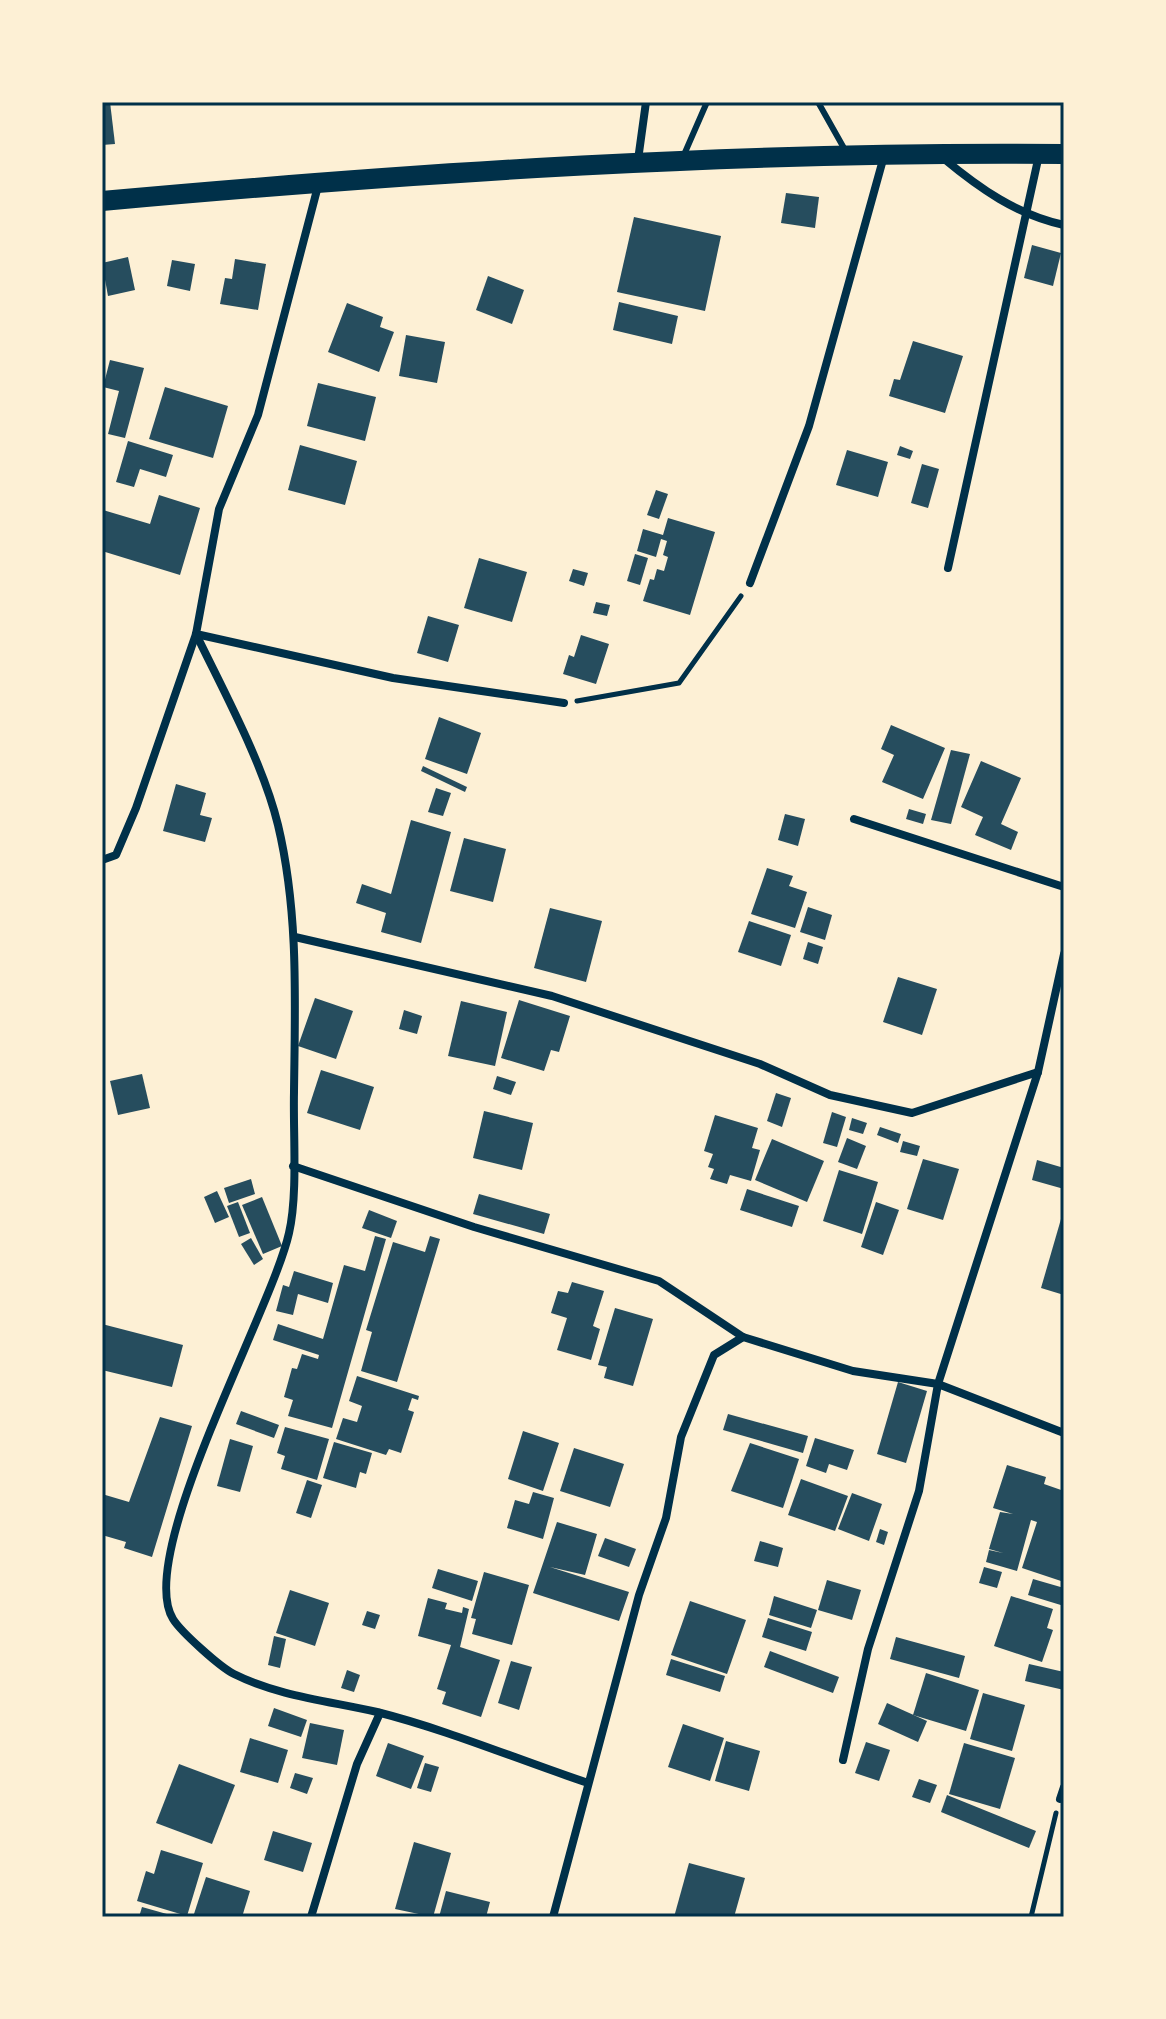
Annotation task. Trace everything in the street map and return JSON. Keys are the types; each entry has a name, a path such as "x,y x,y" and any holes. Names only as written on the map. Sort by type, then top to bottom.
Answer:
{"highway":[{"path":"102,201 319,181 638,161 884,152 1064,154"}],"street":[{"path":"638,161 646,102"},
{"path":"750,583 809,426 877,191 884,152"},
{"path":"936,153 984,192 1028,213 1064,225"},
{"path":"948,568 1040,154"},
{"path":"102,860 116,855 136,808 196,634 219,509 258,415 319,181"},
{"path":"196,634 393,678 564,703"},
{"path":"196,634 240,726 278,824 295,937 293,1166 290,1231 256,1325 229,1382 185,1497 166,1578 172,1618 231,1673 294,1696 380,1713 588,1783"},
{"path":"854,819 1064,887"},
{"path":"295,937 552,996 760,1064 830,1095 912,1113 1038,1072"},
{"path":"843,1760 868,1649 919,1491 938,1384 1038,1072 1064,954"},
{"path":"293,1166 474,1227 659,1281 743,1337 853,1371 938,1384 1064,1433"},
{"path":"553,1917 639,1595 666,1518 681,1437 714,1355 743,1337"},
{"path":"311,1917 357,1764 380,1713"},
{"path":"1060,1799 1064,1787"}],"lane":[{"path":"683,159 707,102"},
{"path":"818,102 847,154"}],"path":[{"path":"564,703 679,683 750,583"},
{"path":"1031,1917 1060,1799"}],"building":[{"path":"102,102 110,102 115,144 102,145"},
{"path":"786,193 819,197 815,228 781,223"},
{"path":"634,217 721,236 705,311 617,292"},
{"path":"1032,245 1061,253 1053,286 1024,278"},
{"path":"128,257 135,290 108,296 102,263"},
{"path":"235,259 266,264 258,310 220,304 225,278 232,279"},
{"path":"172,260 195,264 190,291 167,286"},
{"path":"488,276 524,290 512,324 476,310"},
{"path":"619,302 678,316 672,344 613,330"},
{"path":"347,303 383,317 380,327 394,332 379,372 328,352"},
{"path":"406,335 445,342 437,383 399,376"},
{"path":"913,341 963,356 945,413 889,396 894,379 900,380"},
{"path":"110,360 144,368 125,438 108,434 119,391 103,387"},
{"path":"318,383 376,397 365,441 307,426"},
{"path":"165,387 228,406 213,458 149,439"},
{"path":"128,441 173,455 166,477 140,469 134,487 116,482"},
{"path":"300,445 357,461 345,505 288,490"},
{"path":"900,446 913,451 910,459 897,455"},
{"path":"847,450 888,462 878,497 836,485"},
{"path":"922,464 939,469 928,508 911,503"},
{"path":"656,490 668,494 659,519 647,515"},
{"path":"159,495 200,508 180,575 102,551 103,510 150,524"},
{"path":"668,518 715,532 690,615 643,601 650,579 654,580 657,569 664,571 668,557 663,555 667,541 661,539 656,557 637,551 643,529 663,535"},
{"path":"635,554 648,558 640,585 627,581"},
{"path":"479,558 527,572 512,622 464,608"},
{"path":"573,569 588,573 584,586 569,581"},
{"path":"596,602 610,605 607,616 593,613"},
{"path":"428,616 459,625 448,662 417,653"},
{"path":"581,635 609,644 596,684 563,674 569,655 574,657"},
{"path":"439,717 481,733 467,774 425,759"},
{"path":"891,725 945,748 923,799 882,782 894,755 881,749"},
{"path":"951,750 970,754 951,824 931,820"},
{"path":"981,761 1021,778 1001,824 1018,832 1011,850 975,835 983,817 961,807"},
{"path":"423,766 467,787 465,792 421,771"},
{"path":"176,784 206,793 200,815 212,818 205,842 163,831"},
{"path":"436,788 451,793 443,816 428,812"},
{"path":"909,809 926,814 923,824 906,819"},
{"path":"785,814 805,819 798,846 778,840"},
{"path":"411,820 451,832 421,943 381,932 386,913 356,903 362,884 391,894"},
{"path":"464,838 506,849 493,902 450,891"},
{"path":"767,868 793,876 789,886 807,892 795,928 751,914"},
{"path":"808,907 832,915 825,940 800,932"},
{"path":"550,908 602,921 586,982 534,968"},
{"path":"749,921 791,935 781,966 738,952"},
{"path":"808,942 823,947 818,964 803,959"},
{"path":"898,977 937,989 922,1035 883,1022"},
{"path":"315,998 353,1011 336,1059 298,1046"},
{"path":"519,1000 570,1016 559,1052 551,1050 544,1071 501,1058"},
{"path":"461,1001 507,1012 495,1066 448,1056"},
{"path":"404,1010 422,1016 417,1034 399,1029"},
{"path":"321,1070 374,1087 360,1130 307,1113"},
{"path":"142,1074 150,1108 118,1115 110,1081"},
{"path":"497,1076 516,1082 511,1095 493,1089"},
{"path":"776,1093 791,1098 782,1127 767,1121"},
{"path":"484,1111 533,1123 522,1170 473,1158"},
{"path":"832,1112 846,1117 837,1147 823,1143"},
{"path":"715,1115 758,1128 752,1148 760,1150 751,1181 730,1175 727,1184 710,1179 714,1169 708,1167 713,1154 704,1151"},
{"path":"852,1118 867,1123 863,1134 849,1130"},
{"path":"880,1127 901,1134 898,1143 877,1135"},
{"path":"847,1138 866,1146 857,1169 838,1162"},
{"path":"772,1139 824,1161 807,1202 755,1180"},
{"path":"903,1141 920,1146 917,1156 900,1152"},
{"path":"923,1159 959,1169 943,1220 907,1209"},
{"path":"1037,1160 1064,1168 1064,1189 1032,1180"},
{"path":"839,1170 878,1182 862,1234 823,1221"},
{"path":"251,1179 255,1194 229,1203 224,1188"},
{"path":"747,1189 799,1206 792,1227 740,1210"},
{"path":"217,1191 229,1217 215,1223 204,1197"},
{"path":"479,1194 550,1214 544,1234 473,1214"},
{"path":"262,1197 282,1246 263,1254 242,1205"},
{"path":"238,1202 250,1233 239,1237 227,1206"},
{"path":"876,1202 899,1210 883,1255 861,1247"},
{"path":"369,1210 397,1221 391,1238 362,1228"},
{"path":"1061,1219 1064,1220 1064,1295 1041,1288"},
{"path":"375,1236 386,1239 332,1428 288,1416 293,1400 284,1397 292,1368 297,1369 302,1354 318,1359 319,1355 273,1340 278,1324 323,1339 344,1265 365,1271"},
{"path":"430,1236 440,1239 397,1382 361,1371 372,1332 366,1330 393,1242 425,1252"},
{"path":"251,1238 263,1259 254,1265 241,1244"},
{"path":"294,1271 333,1283 328,1303 298,1294 293,1315 276,1311 283,1285 289,1287"},
{"path":"572,1282 604,1291 593,1326 600,1329 591,1360 557,1350 567,1318 551,1313 558,1291 568,1293"},
{"path":"615,1308 653,1319 633,1386 604,1378 607,1367 598,1365"},
{"path":"102,1324 183,1345 172,1387 102,1370"},
{"path":"357,1376 419,1396 418,1400 412,1398 408,1410 414,1412 401,1453 389,1449 386,1455 336,1439 343,1418 357,1422 362,1406 349,1401"},
{"path":"898,1382 927,1391 906,1463 877,1454"},
{"path":"241,1411 279,1425 274,1438 236,1424"},
{"path":"728,1414 808,1436 803,1453 723,1430"},
{"path":"160,1417 192,1426 152,1557 124,1548 126,1542 102,1535 102,1494 129,1502"},
{"path":"285,1427 329,1439 317,1480 281,1469 285,1456 277,1453"},
{"path":"523,1431 559,1443 543,1491 508,1479"},
{"path":"815,1438 854,1450 847,1470 829,1464 826,1473 806,1466"},
{"path":"230,1439 253,1446 240,1492 217,1486"},
{"path":"334,1442 372,1453 366,1474 360,1472 356,1488 323,1478"},
{"path":"750,1443 799,1459 783,1508 731,1491"},
{"path":"574,1448 624,1464 610,1507 560,1491"},
{"path":"1007,1465 1046,1477 1044,1484 1064,1491 1064,1582 1022,1568 1037,1522 1031,1520 1017,1571 986,1562 989,1550 1003,1553 989,1549 1000,1512 1013,1514 993,1508"},
{"path":"801,1479 848,1496 835,1531 788,1515"},
{"path":"307,1480 322,1485 311,1518 296,1513"},
{"path":"533,1492 554,1498 543,1539 507,1528 515,1500 529,1504"},
{"path":"852,1493 882,1504 869,1541 838,1529"},
{"path":"557,1522 597,1534 585,1575 550,1567 629,1592 619,1621 533,1593"},
{"path":"880,1529 888,1532 884,1545 876,1542"},
{"path":"605,1538 636,1549 629,1567 598,1556"},
{"path":"760,1541 783,1548 778,1567 754,1561"},
{"path":"984,1567 1002,1572 997,1588 979,1583"},
{"path":"438,1569 478,1581 472,1601 432,1588"},
{"path":"484,1572 529,1585 512,1645 472,1634 476,1619 471,1618"},
{"path":"1033,1579 1064,1588 1064,1606 1028,1595"},
{"path":"827,1580 861,1590 852,1620 818,1610"},
{"path":"290,1590 329,1603 315,1646 276,1633"},
{"path":"774,1596 817,1610 811,1628 769,1615"},
{"path":"1011,1596 1053,1609 1047,1628 1053,1630 1042,1662 994,1646"},
{"path":"428,1598 447,1603 445,1609 462,1613 463,1607 469,1609 460,1647 500,1660 481,1717 442,1704 446,1692 437,1689 451,1645 418,1636"},
{"path":"690,1601 746,1620 727,1674 671,1655"},
{"path":"367,1611 380,1615 375,1629 362,1625"},
{"path":"768,1618 812,1632 806,1651 762,1637"},
{"path":"274,1636 286,1639 280,1668 268,1665"},
{"path":"896,1637 965,1656 959,1678 890,1659"},
{"path":"770,1651 839,1677 833,1693 764,1667"},
{"path":"671,1659 725,1676 720,1692 666,1675"},
{"path":"511,1661 532,1667 519,1710 498,1703"},
{"path":"1029,1664 1064,1672 1064,1690 1025,1681"},
{"path":"347,1670 360,1675 354,1692 341,1688"},
{"path":"926,1673 979,1690 966,1731 913,1715"},
{"path":"983,1693 1025,1705 1012,1751 970,1739"},
{"path":"887,1703 927,1721 918,1742 878,1724"},
{"path":"274,1708 307,1720 301,1737 268,1726"},
{"path":"310,1723 344,1730 337,1765 302,1758"},
{"path":"683,1724 724,1738 710,1781 668,1767"},
{"path":"250,1738 288,1750 278,1783 240,1772"},
{"path":"726,1741 760,1751 749,1791 715,1781"},
{"path":"866,1742 890,1750 879,1781 855,1773"},
{"path":"388,1743 424,1756 411,1789 376,1776"},
{"path":"964,1743 1015,1758 1000,1809 949,1794"},
{"path":"425,1763 439,1767 431,1792 417,1788"},
{"path":"179,1764 235,1785 212,1844 156,1823"},
{"path":"295,1773 313,1778 307,1794 290,1788"},
{"path":"919,1779 937,1785 930,1803 912,1797"},
{"path":"947,1795 1036,1831 1029,1848 941,1812"},
{"path":"273,1831 312,1843 303,1872 264,1860"},
{"path":"414,1842 451,1853 433,1917 395,1909"},
{"path":"161,1850 203,1863 187,1916 137,1901 146,1871 154,1874"},
{"path":"689,1863 745,1878 734,1917 674,1917"},
{"path":"206,1877 250,1891 242,1917 193,1917"},
{"path":"446,1891 490,1902 486,1917 439,1917"},
{"path":"142,1907 174,1916 174,1917 139,1917"}]}
